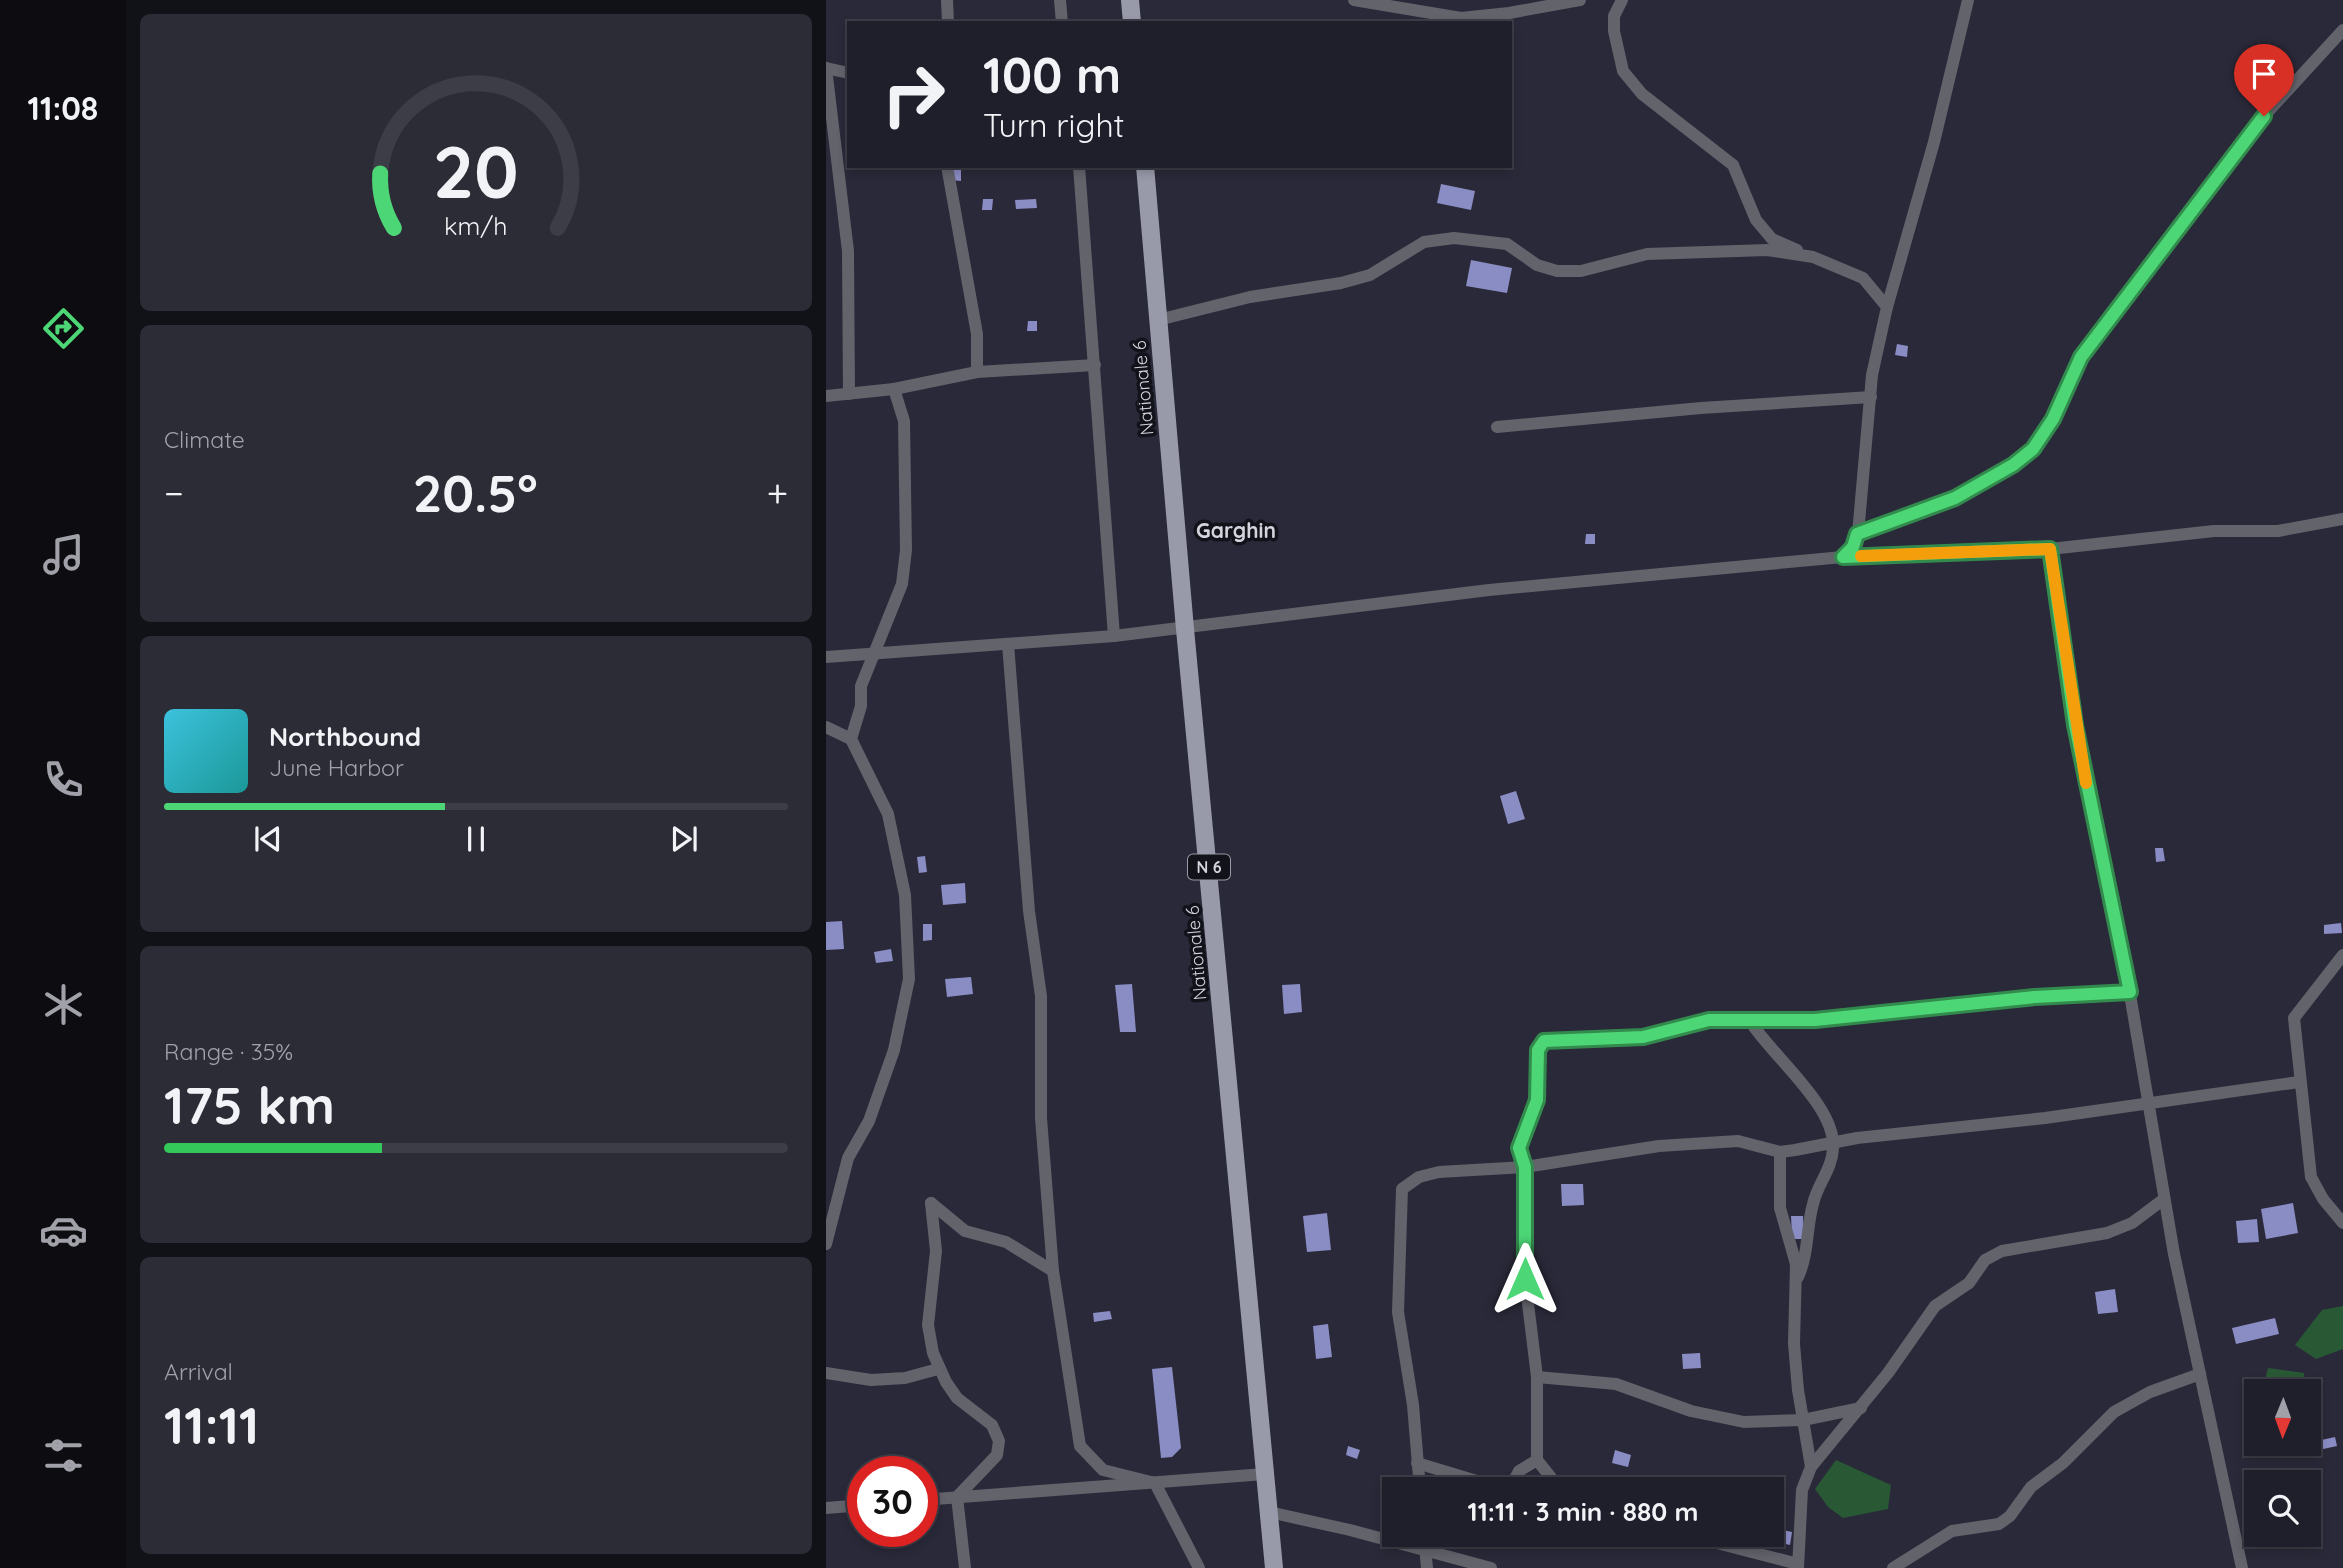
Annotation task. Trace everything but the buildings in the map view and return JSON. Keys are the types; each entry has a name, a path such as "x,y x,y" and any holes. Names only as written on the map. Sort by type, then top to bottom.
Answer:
{"main road":[{"path":"1130,0 1132,21"},
{"name":"Nationale 6","path":"1145,168 1185,629 1274,1568"}],"street":[{"path":"947,0 948,21"},
{"path":"1060,0 1062,21"},
{"path":"1354,0 1461,18 1509,13 1580,0"},
{"path":"1622,0 1614,16 1614,31 1623,71 1642,94 1733,165 1756,220 1772,239 1863,278 1886,307"},
{"path":"1843,557 1853,547 1857,534 1881,324 1934,142 1968,0"},
{"path":"1857,534 1955,498 2013,465 2033,449 2053,419 2081,357 2125,296 2264,116 2343,30"},
{"path":"847,73 826,68 848,251 849,394"},
{"path":"947,168 976,334 977,372"},
{"path":"1079,168 1114,636"},
{"path":"1158,320 1250,297 1341,283 1370,275 1424,242 1439,238 1507,244 1536,265 1556,271 1581,271 1647,254 1767,250 1813,257"},
{"path":"826,396 894,389 977,372 1095,365"},
{"path":"851,739 861,706 861,686 902,584 906,550 904,421 894,389"},
{"path":"1497,427 1639,416 1701,408 1871,397"},
{"path":"826,657 1114,636 1489,590 1843,557 2050,549 2214,531 2278,531 2343,519"},
{"path":"2050,549 2077,737 2114,900 2151,1104 2164,1199 2242,1568"},
{"path":"1008,644 1029,911 1041,996 1041,1118 1054,1271 1080,1446 1103,1470 1155,1483 1199,1568"},
{"path":"826,727 851,739 888,814 905,895 909,979 894,1050 869,1121 848,1158 826,1244"},
{"path":"2343,955 2337,968 2294,1018 2311,1177 2323,1199 2343,1223"},
{"path":"1550,1477 1537,1460 1537,1377 1525,1279 1525,1167 1520,1156 1520,1140 1537,1100 1538,1050 1544,1041 1643,1037 1709,1020 1815,1020 2035,997 2130,992"},
{"path":"1750,1021 1766,1045 1813,1098 1827,1122 1833,1142 1829,1166 1812,1207 1807,1255 1796,1282"},
{"path":"1419,1477 1413,1405 1398,1312 1402,1189 1419,1177 1438,1172 1525,1167 1659,1146 1738,1141 1780,1152 1833,1142 2151,1104 2299,1082"},
{"path":"1780,1152 1780,1208 1796,1264 1794,1344 1811,1467"},
{"path":"1729,1547 1798,1566 1802,1490 1811,1467 1861,1408 1935,1306 1969,1283 1985,1260 2001,1251 2107,1233 2132,1223 2164,1199"},
{"path":"957,1497 997,1455 999,1441 992,1425 957,1398 938,1369 928,1325 936,1251 931,1203 965,1231 1006,1242 1054,1271"},
{"path":"826,1373 871,1380 905,1378 938,1369"},
{"path":"1893,1568 1952,1531 1999,1524 2010,1516 2031,1487 2063,1463 2114,1412 2150,1392 2200,1374"},
{"path":"1537,1377 1616,1384 1691,1411 1733,1420 1803,1420 1861,1408"},
{"path":"1516,1477 1520,1471 1537,1460"},
{"path":"1417,1463 1469,1477"},
{"path":"938,1499 1265,1474"},
{"path":"957,1497 965,1568"},
{"path":"826,1508 847,1506"},
{"path":"1269,1512 1425,1549 1491,1568"},
{"path":"1425,1549 1427,1568"}],"green space":[{"path":"2343,1306 2343,1349 2316,1359 2295,1345 2322,1310"},
{"path":"2268,1368 2304,1373 2304,1379 2265,1379"},
{"path":"1836,1460 1891,1485 1888,1509 1843,1518 1828,1507 1815,1489"}],"slow traffic":[{"path":"1861,556 2050,549 2063,650 2086,783"}],"district":[{"name":"Garghin","path":"1236,530"}],"route":[{"path":"1525,1279 1525,1167 1519,1148 1537,1100 1538,1050 1544,1041 1643,1037 1709,1020 1815,1020 2035,997 2130,992 2114,900 2075,725 2050,549 1843,557 1853,547 1857,534 1955,498 1967,489 1990,480 2033,449 2053,419 2081,357 2264,116"}]}
